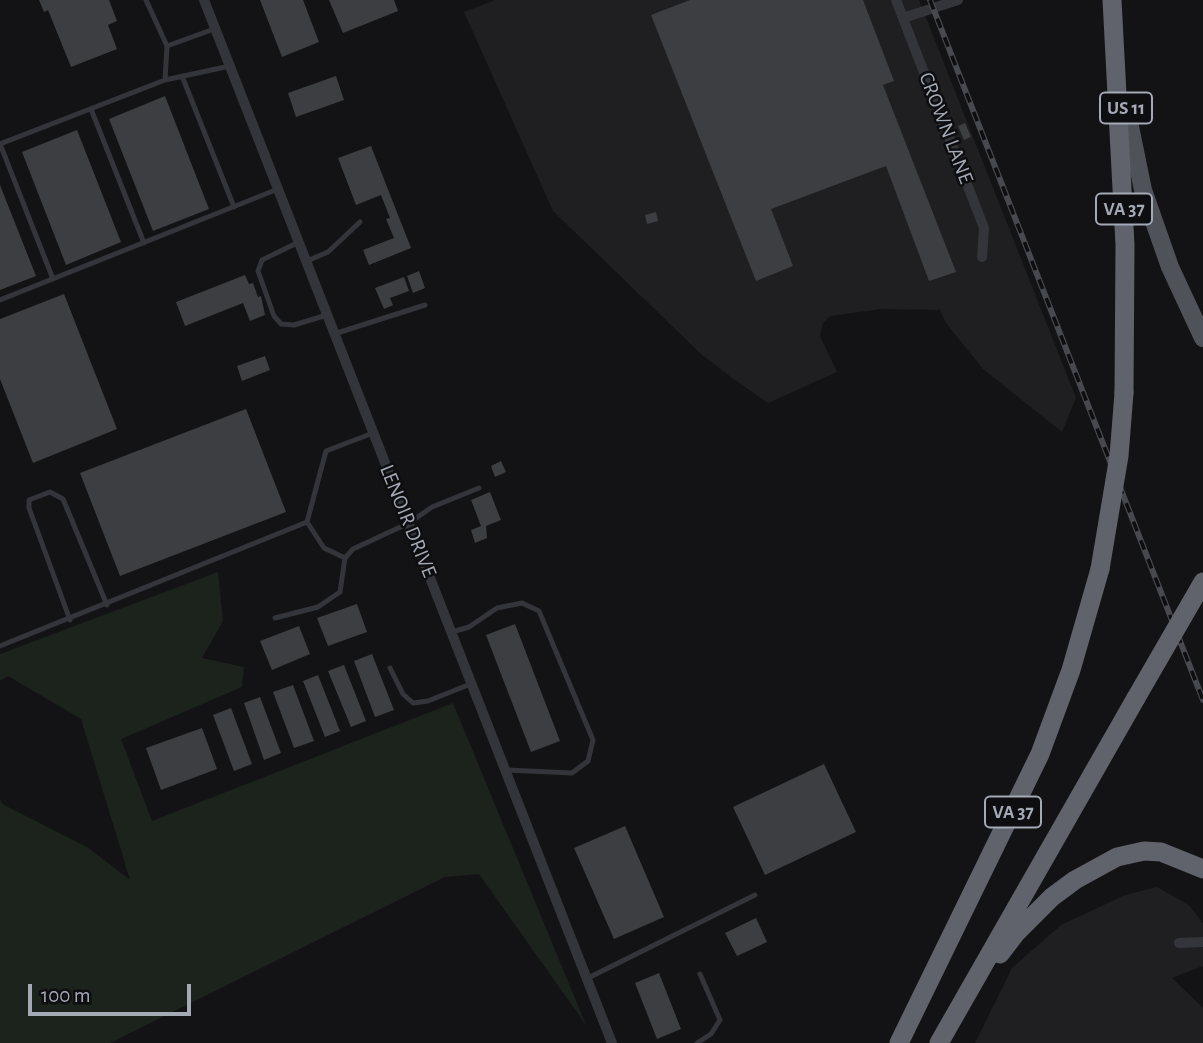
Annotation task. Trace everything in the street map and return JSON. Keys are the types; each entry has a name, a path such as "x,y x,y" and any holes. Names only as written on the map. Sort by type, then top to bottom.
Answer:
{"highway":[{"name":"US 11","path":"1112,0 1114,25"},
{"name":"VA 37","path":"899,1043 1040,754 1071,670 1100,569 1114,496 1124,393 1125,245 1114,25"},
{"name":"VA 37","path":"939,1043 1203,582"},
{"path":"949,1043 1009,940 1035,912 1075,880 1116,857 1144,851 1181,858 1203,869"}],"main road":[{"name":"US 11","path":"1114,25 1128,122 1143,190 1170,267 1203,338"}],"street":[{"name":"LENOIR DRIVE","path":"204,0 612,1043"},
{"name":"CROWN LANE","path":"896,0 984,228 982,257"},
{"path":"903,18 958,0"},
{"path":"1179,943 1203,942"}],"lane":[{"path":"146,0 167,46 165,80"},
{"path":"167,46 215,29"},
{"path":"53,279 0,144 165,80 230,66"},
{"path":"182,76 234,207"},
{"path":"91,109 144,243"},
{"path":"0,300 278,190"},
{"path":"306,261 328,252 360,222"},
{"path":"299,242 262,260 258,271 274,316 281,324 294,325 327,315"},
{"path":"334,334 425,305"},
{"path":"345,558 324,548 307,522 326,450 373,433"},
{"path":"275,618 318,607 340,592 345,558 354,549 408,523 432,508 479,488"},
{"path":"70,620 29,508 30,500 50,492 63,499 107,605"},
{"path":"0,646 70,620 307,522"},
{"path":"452,632 469,627 497,608 522,603 539,611 593,740 588,761 572,773 507,771"},
{"path":"390,668 403,694 413,704 428,701 473,683"},
{"path":"586,979 755,895"},
{"path":"697,1043 711,1034 720,1020 700,974"}],"shaded area":[{"path":"495,0 919,0 1076,398 1062,432 983,369 946,323 940,310 881,309 830,316 823,323 820,336 837,372 768,403 732,378 701,354 553,211 464,12"},
{"path":"218,572 223,621 202,658 244,667 242,687 121,739 152,821 453,703 586,1025 479,874 445,877 110,1043 0,1043 0,800 4,805 87,847 130,880 81,719 8,676 0,681 0,654"},
{"path":"1157,887 1189,905 1203,923 1203,966 1172,978 1203,1008 1203,1043 975,1043 1012,968 1061,925 1125,895"}],"building":[{"path":"39,0 109,0 117,21 108,25 117,49 71,67 48,10 44,12"},
{"path":"260,0 303,0 319,42 282,57"},
{"path":"329,0 394,0 398,11 343,33"},
{"path":"690,0 863,0 894,81 883,85 956,272 929,281 886,166 771,209 793,266 756,281 651,15"},
{"path":"336,76 344,100 296,117 288,93"},
{"path":"165,96 209,209 153,231 109,119"},
{"path":"965,123 971,137 964,140 958,126"},
{"path":"77,130 121,242 66,265 22,152"},
{"path":"371,146 411,248 369,265 363,250 394,238 386,219 390,218 381,195 356,205 338,158"},
{"path":"0,185 36,276 0,290"},
{"path":"656,212 658,221 647,224 645,215"},
{"path":"419,271 425,288 413,293 407,276"},
{"path":"245,275 249,284 253,283 258,297 261,296 265,315 250,321 243,303 185,326 176,302"},
{"path":"404,277 409,291 390,298 393,305 384,309 375,288"},
{"path":"64,294 117,429 33,463 0,379 0,319"},
{"path":"265,356 270,370 242,381 237,366"},
{"path":"246,409 286,512 120,576 80,473"},
{"path":"501,461 506,472 495,477 491,466"},
{"path":"490,492 501,520 486,526 487,538 475,543 471,530 481,526 471,500"},
{"path":"357,604 367,632 328,646 317,618"},
{"path":"515,624 560,741 531,752 486,635"},
{"path":"299,626 310,654 272,670 260,641"},
{"path":"372,654 394,710 375,717 354,661"},
{"path":"344,665 366,721 351,727 328,671"},
{"path":"318,675 340,731 325,737 303,681"},
{"path":"293,685 314,741 294,748 273,692"},
{"path":"260,697 281,753 264,760 244,703"},
{"path":"231,708 252,764 234,771 213,715"},
{"path":"202,728 217,769 161,790 146,748"},
{"path":"824,764 856,832 765,875 733,807"},
{"path":"625,826 664,917 614,939 574,848"},
{"path":"756,918 767,942 737,956 725,933"},
{"path":"659,973 681,1029 657,1039 635,983"}],"railway":[{"path":"930,0 1203,700"}]}
